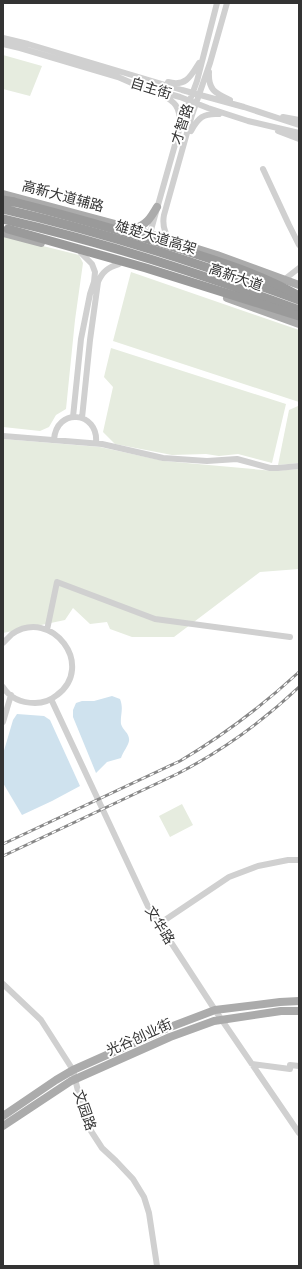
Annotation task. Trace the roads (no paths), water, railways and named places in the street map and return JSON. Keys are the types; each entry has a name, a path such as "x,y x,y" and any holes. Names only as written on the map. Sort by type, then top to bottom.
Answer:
{"highway":[{"path":"3,200 112,228 204,256 253,274 299,296"},
{"name":"雄楚大道高架","path":"3,207 151,249 299,300"},
{"path":"4,226 299,313"}],"main road":[{"name":"高新大道辅路","path":"3,194 134,229 299,284"},
{"name":"高新大道","path":"3,207 69,223 146,245 227,270 299,296"},
{"path":"134,229 142,226 148,221 157,207"},
{"path":"4,226 81,253 188,285 299,324"},
{"name":"高新大道","path":"4,226 62,236 148,261 299,313"},
{"path":"148,261 188,285"},
{"name":"光谷创业街","path":"3,1116 73,1070 165,1028 215,1010 299,1001"},
{"name":"光谷创业街","path":"3,1126 51,1093 76,1079 170,1037 214,1021 281,1011 299,1011"}],"street":[{"name":"才智路","path":"146,245 180,127 193,93 217,3"},
{"name":"才智路","path":"170,240 165,234 164,220 196,103 210,63 227,3"},
{"name":"自主街","path":"3,38 244,107 299,125"},
{"name":"自主街","path":"3,44 65,61 267,126 299,133"},
{"path":"119,71 144,74 175,84 189,79 203,56"},
{"path":"210,63 209,79 213,90 217,94 244,107"},
{"path":"154,90 175,104 180,116 180,127"},
{"path":"186,142 199,118 211,113 228,114"},
{"path":"270,115 299,120"},
{"path":"267,126 299,139"},
{"path":"263,169 299,244"},
{"path":"73,417 81,338 95,272 92,264 81,253"},
{"path":"82,418 98,282 101,275 105,271 110,267 119,264"},
{"path":"285,279 299,268"},
{"path":"54,440 55,430 59,424 73,417 82,418 89,422 94,428 96,443"},
{"path":"3,436 96,443 163,458 207,461 237,459 270,468 299,466"},
{"path":"47,630 57,582 155,619 290,637"},
{"path":"3,643 11,635 23,629 35,627 47,630 58,636 66,646 72,663 72,670 68,682 61,692 51,699 39,703 27,703 15,698 3,687"},
{"path":"3,722 11,695"},
{"name":"文华路","path":"51,699 153,917 221,1020 299,1133"},
{"path":"159,924 229,877 258,866 288,860 299,860"},
{"name":"文园路","path":"3,984 41,1020 73,1070 83,1112 91,1131 102,1148 133,1179 144,1197 149,1213 157,1266"},
{"path":"252,1064 290,1069 290,1065 299,1066"}],"water":[{"path":"112,696 120,699 122,706 121,724 129,738 129,741 121,758 107,762 96,773 73,717 73,710 76,703 82,701 94,701"},
{"path":"17,714 44,716 50,720 80,786 22,815 3,783 3,754 13,720"}],"railway":[{"path":"3,844 180,761 242,720 299,672"},
{"path":"3,856 177,774 210,756 256,724 299,687"}]}
